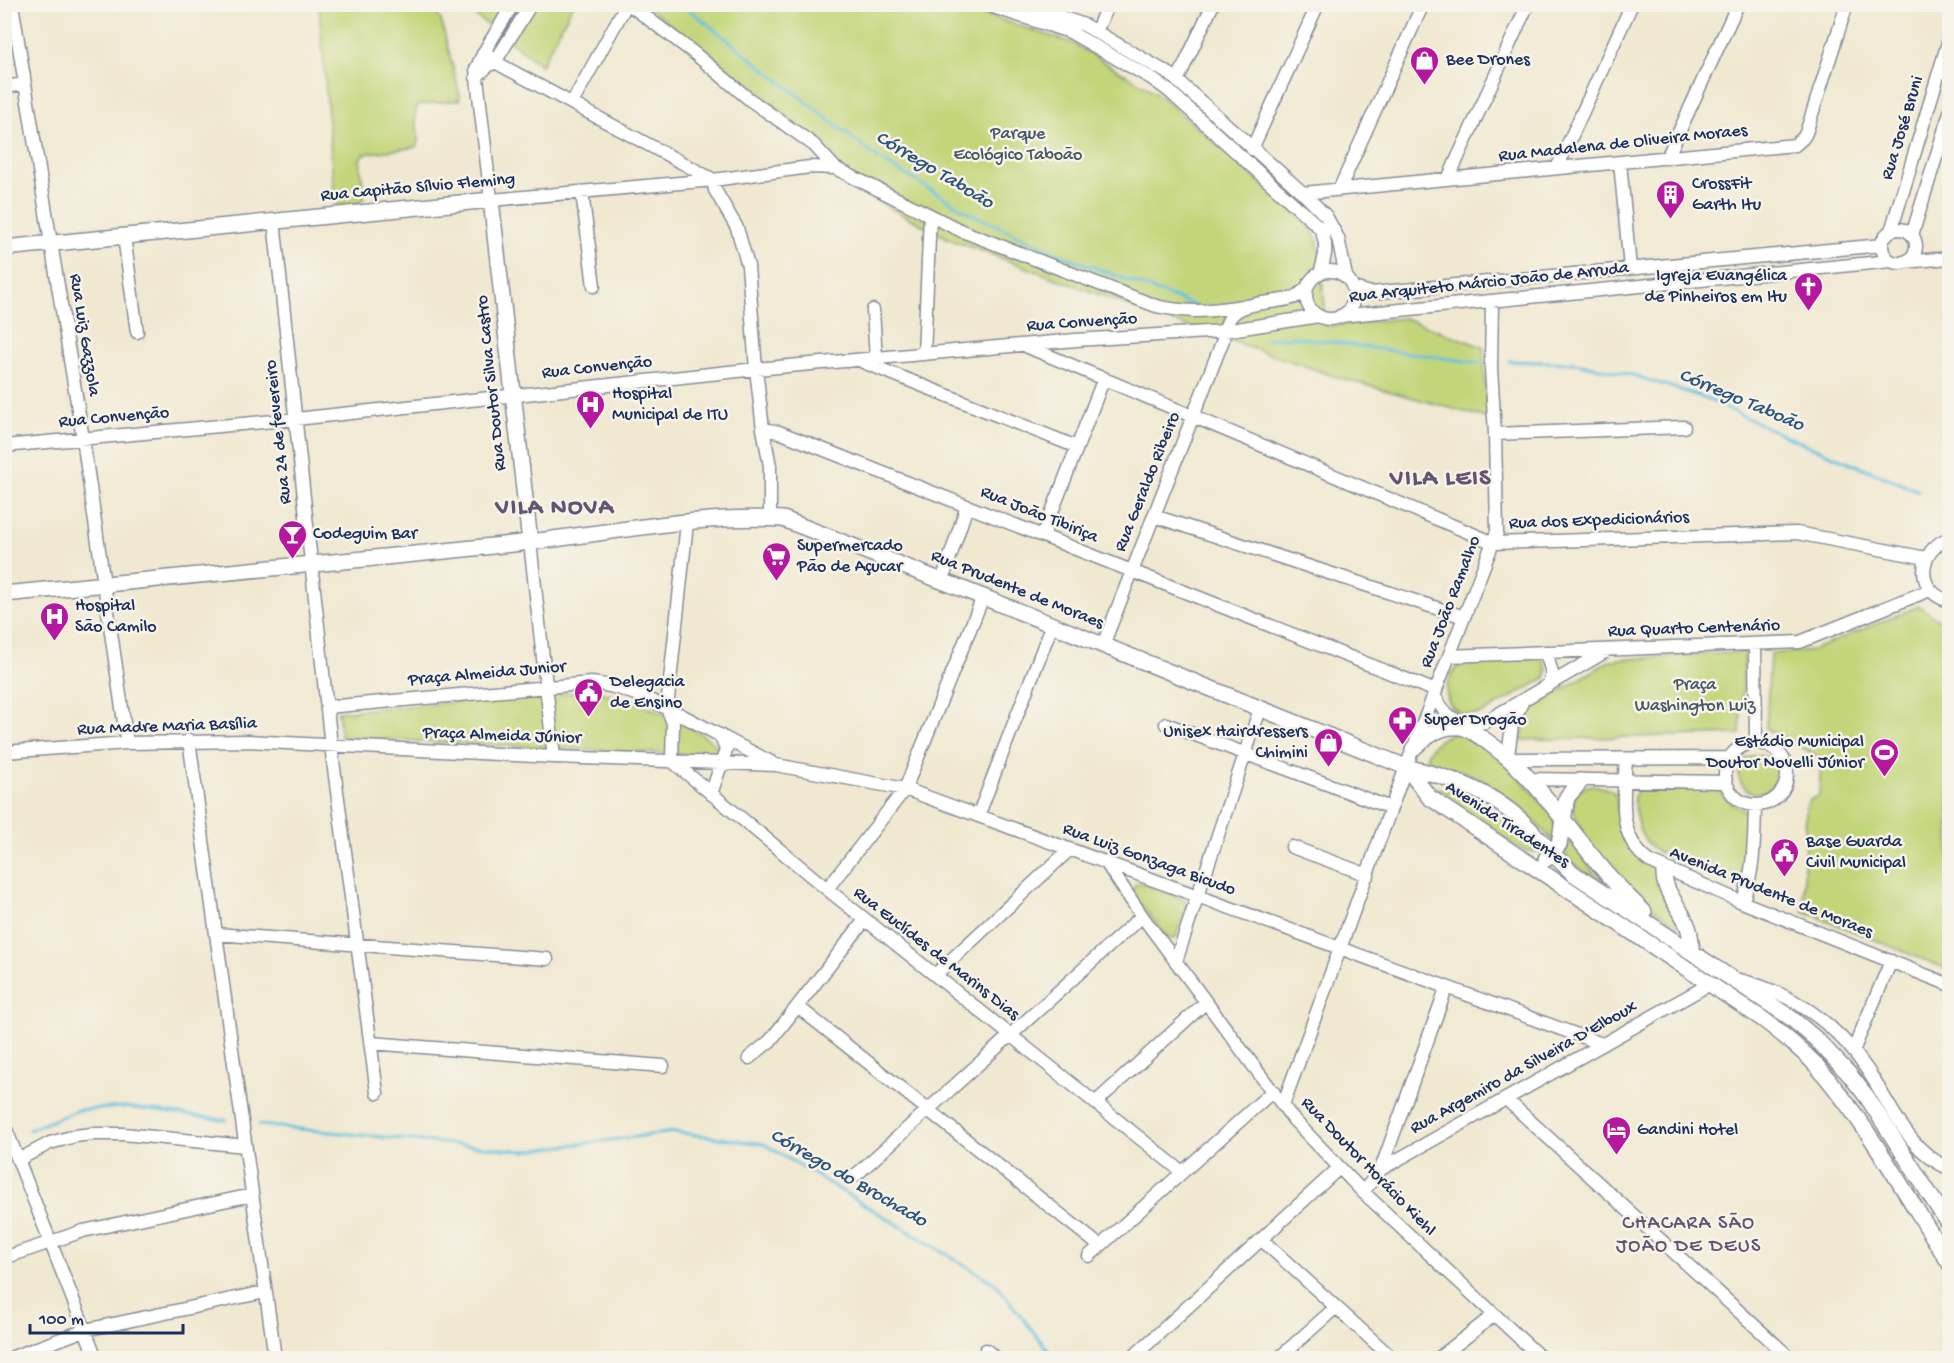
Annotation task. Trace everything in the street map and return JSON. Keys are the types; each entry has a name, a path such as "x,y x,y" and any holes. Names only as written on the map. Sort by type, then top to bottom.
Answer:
{"main road":[{"name":"Rua Capitão Sílvio Fleming","path":"4,248 491,200"},
{"name":"Rua Doutor Silva Castro","path":"491,200 530,542"},
{"name":"Rua Prudente de Moraes","path":"4,594 312,566 687,523 758,517 783,519 1406,767"},
{"path":"1413,749 1426,736 1437,730 1452,727 1464,728 1481,736 1509,757 1529,778 1597,862 1667,935"},
{"name":"Avenida Tiradentes","path":"1406,767 1452,778 1480,790 1509,810 1574,874 1791,1018 1835,1057 1866,1097 1950,1226"},
{"name":"Avenida Tiradentes","path":"1406,767 1430,797 1614,918 1786,1037 1821,1072 1855,1115 1950,1264"},
{"path":"1529,863 1545,860 1556,849 1562,835 1567,797 1581,781"},
{"path":"1664,869 1663,879 1666,888 1688,927 1692,952"}],"street":[{"name":"Rua Luiz Gazzola","path":"12,4 82,439 127,743"},
{"path":"476,77 483,51 513,4"},
{"path":"476,77 495,62 531,4"},
{"path":"984,4 1079,36 1169,91 1320,228 1326,246 1326,256 1320,273"},
{"path":"1024,4 1076,21 1163,69 1316,205 1333,226 1338,238 1346,276 1353,288 1353,301 1346,313 1333,318 1319,316 1224,335"},
{"path":"1096,32 1108,4"},
{"path":"1177,81 1213,4"},
{"path":"1252,149 1318,4"},
{"path":"1339,190 1423,4"},
{"path":"1448,179 1528,4"},
{"path":"1557,168 1632,4"},
{"path":"1667,158 1738,4"},
{"name":"Rua Madalena de Oliveira Moraes","path":"1303,193 1791,146 1799,143 1806,133 1847,4"},
{"path":"572,103 627,6 633,6 694,52 748,99 814,145 835,168 962,231 1156,306 1179,311 1200,312 1294,298 1307,288 1320,273 1333,271 1346,276"},
{"name":"Rua José Bruni","path":"1891,231 1950,36"},
{"path":"483,51 495,62 713,180 715,190 737,228 748,266 756,369 770,466 770,518"},
{"name":"Rua Doutor Silva Castro","path":"476,77 491,200"},
{"path":"4,87 25,84"},
{"path":"1944,258 1913,237 1902,229 1891,231 1882,245 1883,251 1896,262 1907,261 1915,252 1913,237 1950,112"},
{"path":"1620,162 1630,268"},
{"name":"Rua Capitão Sílvio Fleming","path":"491,200 713,180 810,167 835,168"},
{"path":"582,192 594,286"},
{"path":"924,354 930,215"},
{"name":"Rua 24 de fevereiro","path":"274,221 331,746 377,1093"},
{"path":"124,236 137,332"},
{"name":"Rua Arquiteto Márcio João de Arruda","path":"1353,288 1371,292 1882,245"},
{"name":"Rua Arquiteto Márcio João de Arruda","path":"1340,316 1944,258"},
{"path":"1307,288 1308,304 1319,316"},
{"name":"Rua João Ramalho","path":"1283,1105 1406,767 1497,532 1491,368 1492,301"},
{"path":"1224,335 1231,318 1243,306"},
{"path":"873,310 876,359"},
{"name":"Rua Convenção","path":"4,446 296,419 756,369 1076,340 1194,333 1224,335"},
{"name":"Rua Geraldo Ribeiro","path":"1103,645 1224,335"},
{"path":"1069,364 1068,353 1076,340"},
{"name":"Rua dos Expedicionários","path":"1024,345 1494,543 1797,533 1926,558"},
{"path":"859,360 1077,447"},
{"path":"1043,535 1104,378"},
{"path":"1495,434 1684,427"},
{"name":"Rua João Tibiriça","path":"763,429 779,432 1043,535 1435,693"},
{"path":"942,581 968,506"},
{"path":"1154,516 1464,617"},
{"path":"672,761 673,723 667,708 687,523"},
{"path":"1950,538 1935,545 1926,558 1924,574 1930,590 1937,596 1950,601"},
{"name":"Rua Doutor Silva Castro","path":"530,542 554,756"},
{"name":"Rua Quarto Centenário","path":"1449,656 1800,642 1930,590"},
{"path":"826,889 905,789 983,597"},
{"path":"978,816 1052,625"},
{"path":"1755,645 1756,743"},
{"path":"1435,693 1439,706 1452,720 1475,724 1485,722 1609,650"},
{"path":"1546,652 1552,673 1549,685"},
{"name":"Praça Almeida Junior","path":"327,708 591,682 608,684 628,690 667,708 776,765"},
{"path":"1523,700 1512,725 1509,757 1729,758"},
{"path":"1176,961 1260,709"},
{"path":"673,740 684,728 697,723"},
{"path":"1166,724 1392,808"},
{"path":"711,794 726,750 720,735"},
{"path":"189,741 275,1359"},
{"name":"Rua Madre Maria Basília","path":"4,752 189,741 248,741 331,746"},
{"path":"1756,743 1766,744 1782,756 1788,775 1782,794 1765,805 1755,806 1736,799 1730,792 1725,770 1729,758 1736,750 1756,743"},
{"name":"Praça Almeida Júnior","path":"331,746 672,761"},
{"name":"Avenida Prudente de Moraes","path":"1626,759 1624,817 1628,836 1643,857 1664,869 1742,902 1950,985"},
{"name":"Rua Luiz Gonzaga Bicudo","path":"672,761 776,765 905,789 1446,989 1602,1044"},
{"name":"Rua Euclídes de Marins Dias","path":"672,761 826,889 1181,1171"},
{"path":"1529,778 1581,781 1726,782"},
{"path":"1742,902 1750,883 1753,866 1755,806"},
{"path":"1292,847 1368,875"},
{"path":"935,975 1068,850"},
{"name":"Rua Doutor Horácio Kiehl","path":"1107,864 1142,916 1293,1119 1363,1192 1541,1359"},
{"path":"856,1175 1142,916"},
{"path":"749,1058 770,1041 865,920"},
{"path":"216,934 547,959"},
{"path":"1162,943 1173,945 1183,940"},
{"path":"1853,1051 1892,962"},
{"path":"1731,978 1762,986 1799,1004 1822,1020 1853,1051 1911,1139 1933,1162 1950,1169"},
{"name":"Rua Argemiro da Silveira D'Elboux","path":"1363,1192 1381,1169 1710,984"},
{"path":"1381,1169 1446,989"},
{"path":"1095,1103 1206,1002"},
{"path":"798,1007 1100,1246"},
{"path":"371,1043 663,1066"},
{"path":"1089,1256 1181,1171 1273,1091"},
{"path":"1506,1099 1790,1359"},
{"path":"4,1124 96,1359"},
{"path":"18,1160 50,1143 92,1134 123,1134 245,1146"},
{"path":"1132,1359 1339,1168"},
{"path":"4,1258 84,1231 252,1195"},
{"path":"1262,1240 1392,1359"},
{"path":"10,1359 85,1330 265,1292"},
{"path":"1279,1359 1335,1308"},
{"path":"1439,1359 1494,1315"}],"green space":[{"path":"319,5 430,5 441,20 460,96 459,100 418,105 415,115 418,137 416,147 364,154 360,158 364,199 359,203 339,206 335,203"},
{"path":"461,5 573,5 541,65"},
{"name":"Parque Ecológico Taboão","path":"645,5 956,5 1072,43 1157,93 1310,226 1318,242 1327,326 1404,318 1483,347 1487,418 1340,378 1165,319 949,239 837,180 812,136"},
{"name":"Estádio Municipal Doutor Novelli Júnior","path":"1919,606 1934,617 1949,622 1949,970 1803,911 1806,806 1811,799 1819,796 1821,758 1766,729 1770,654 1813,650"},
{"name":"Praça Washington Luiz","path":"1745,652 1740,734 1521,740 1529,710 1611,660"},
{"path":"1542,657 1547,670 1545,678 1485,712 1472,715 1461,713 1453,708 1448,700 1449,680 1454,671 1464,663"},
{"path":"591,691 640,704 676,720 707,738 718,747 719,752 714,756 341,737 338,712"},
{"path":"1451,733 1464,733 1505,763 1553,817 1557,838 1552,840 1503,793 1480,779 1467,773 1426,762 1431,748"},
{"path":"1758,755 1765,756 1771,761 1776,767 1776,781 1771,787 1765,792 1758,793 1751,792 1745,787 1740,781 1739,774 1740,767 1745,761 1751,756"},
{"path":"1593,785 1611,790 1616,796 1620,825 1660,872 1681,924 1678,926 1627,887 1600,857 1587,838 1577,820 1574,804 1578,792"},
{"path":"1645,785 1717,790 1734,805 1745,811 1750,817 1748,865 1742,885 1670,858 1651,846 1639,828 1634,797"},
{"path":"1431,786 1447,790 1490,809 1515,828 1537,852 1517,847 1435,793 1430,788"},
{"path":"1571,840 1594,873 1608,885 1606,888 1604,889 1568,858 1565,852"},
{"path":"1137,883 1184,899 1187,906 1175,939 1167,938 1133,894 1133,888"}],"waterway":[{"name":"Córrego Taboão","path":"682,4 879,159 968,212 1059,254 1196,306"},
{"name":"Córrego Taboão","path":"1266,339 1295,337 1479,363"},
{"name":"Córrego Taboão","path":"1509,361 1575,363 1632,375 1703,397 1783,435 1919,491"},
{"name":"Córrego do Brochado","path":"29,1130 78,1110 125,1107 226,1120"},
{"name":"Córrego do Brochado","path":"259,1125 524,1151 674,1132 764,1144 996,1284 1054,1358"}],"place":[{"name":"Bee Drones","path":"1425,86"},
{"name":"CrossFit Garth Itu","path":"1671,220"},
{"name":"Igreja Evangélica de Pinheiros em Itu","path":"1808,312"},
{"name":"Hospital Municipal de ITU","path":"591,430"},
{"name":"Codeguim Bar","path":"292,560"},
{"name":"Supermercado Pão de Açucar","path":"776,582"},
{"name":"Hospital São Camilo","path":"54,642"},
{"name":"Delegacia de Ensino","path":"589,718"},
{"name":"Super Drogão","path":"1403,746"},
{"name":"Unisex Hairdressers Chimini","path":"1329,768"},
{"name":"Estádio Municipal Doutor Novelli Júnior","path":"1885,778"},
{"name":"Base Guarda Civil Municipal","path":"1785,878"},
{"name":"Gandini Hotel","path":"1616,1156"}],"district":[{"name":"VILA LEIS","path":"1441,479"},
{"name":"VILA NOVA","path":"555,508"},
{"name":"CHACARA SÃO JOÃO DE DEUS","path":"1689,1236"}]}
